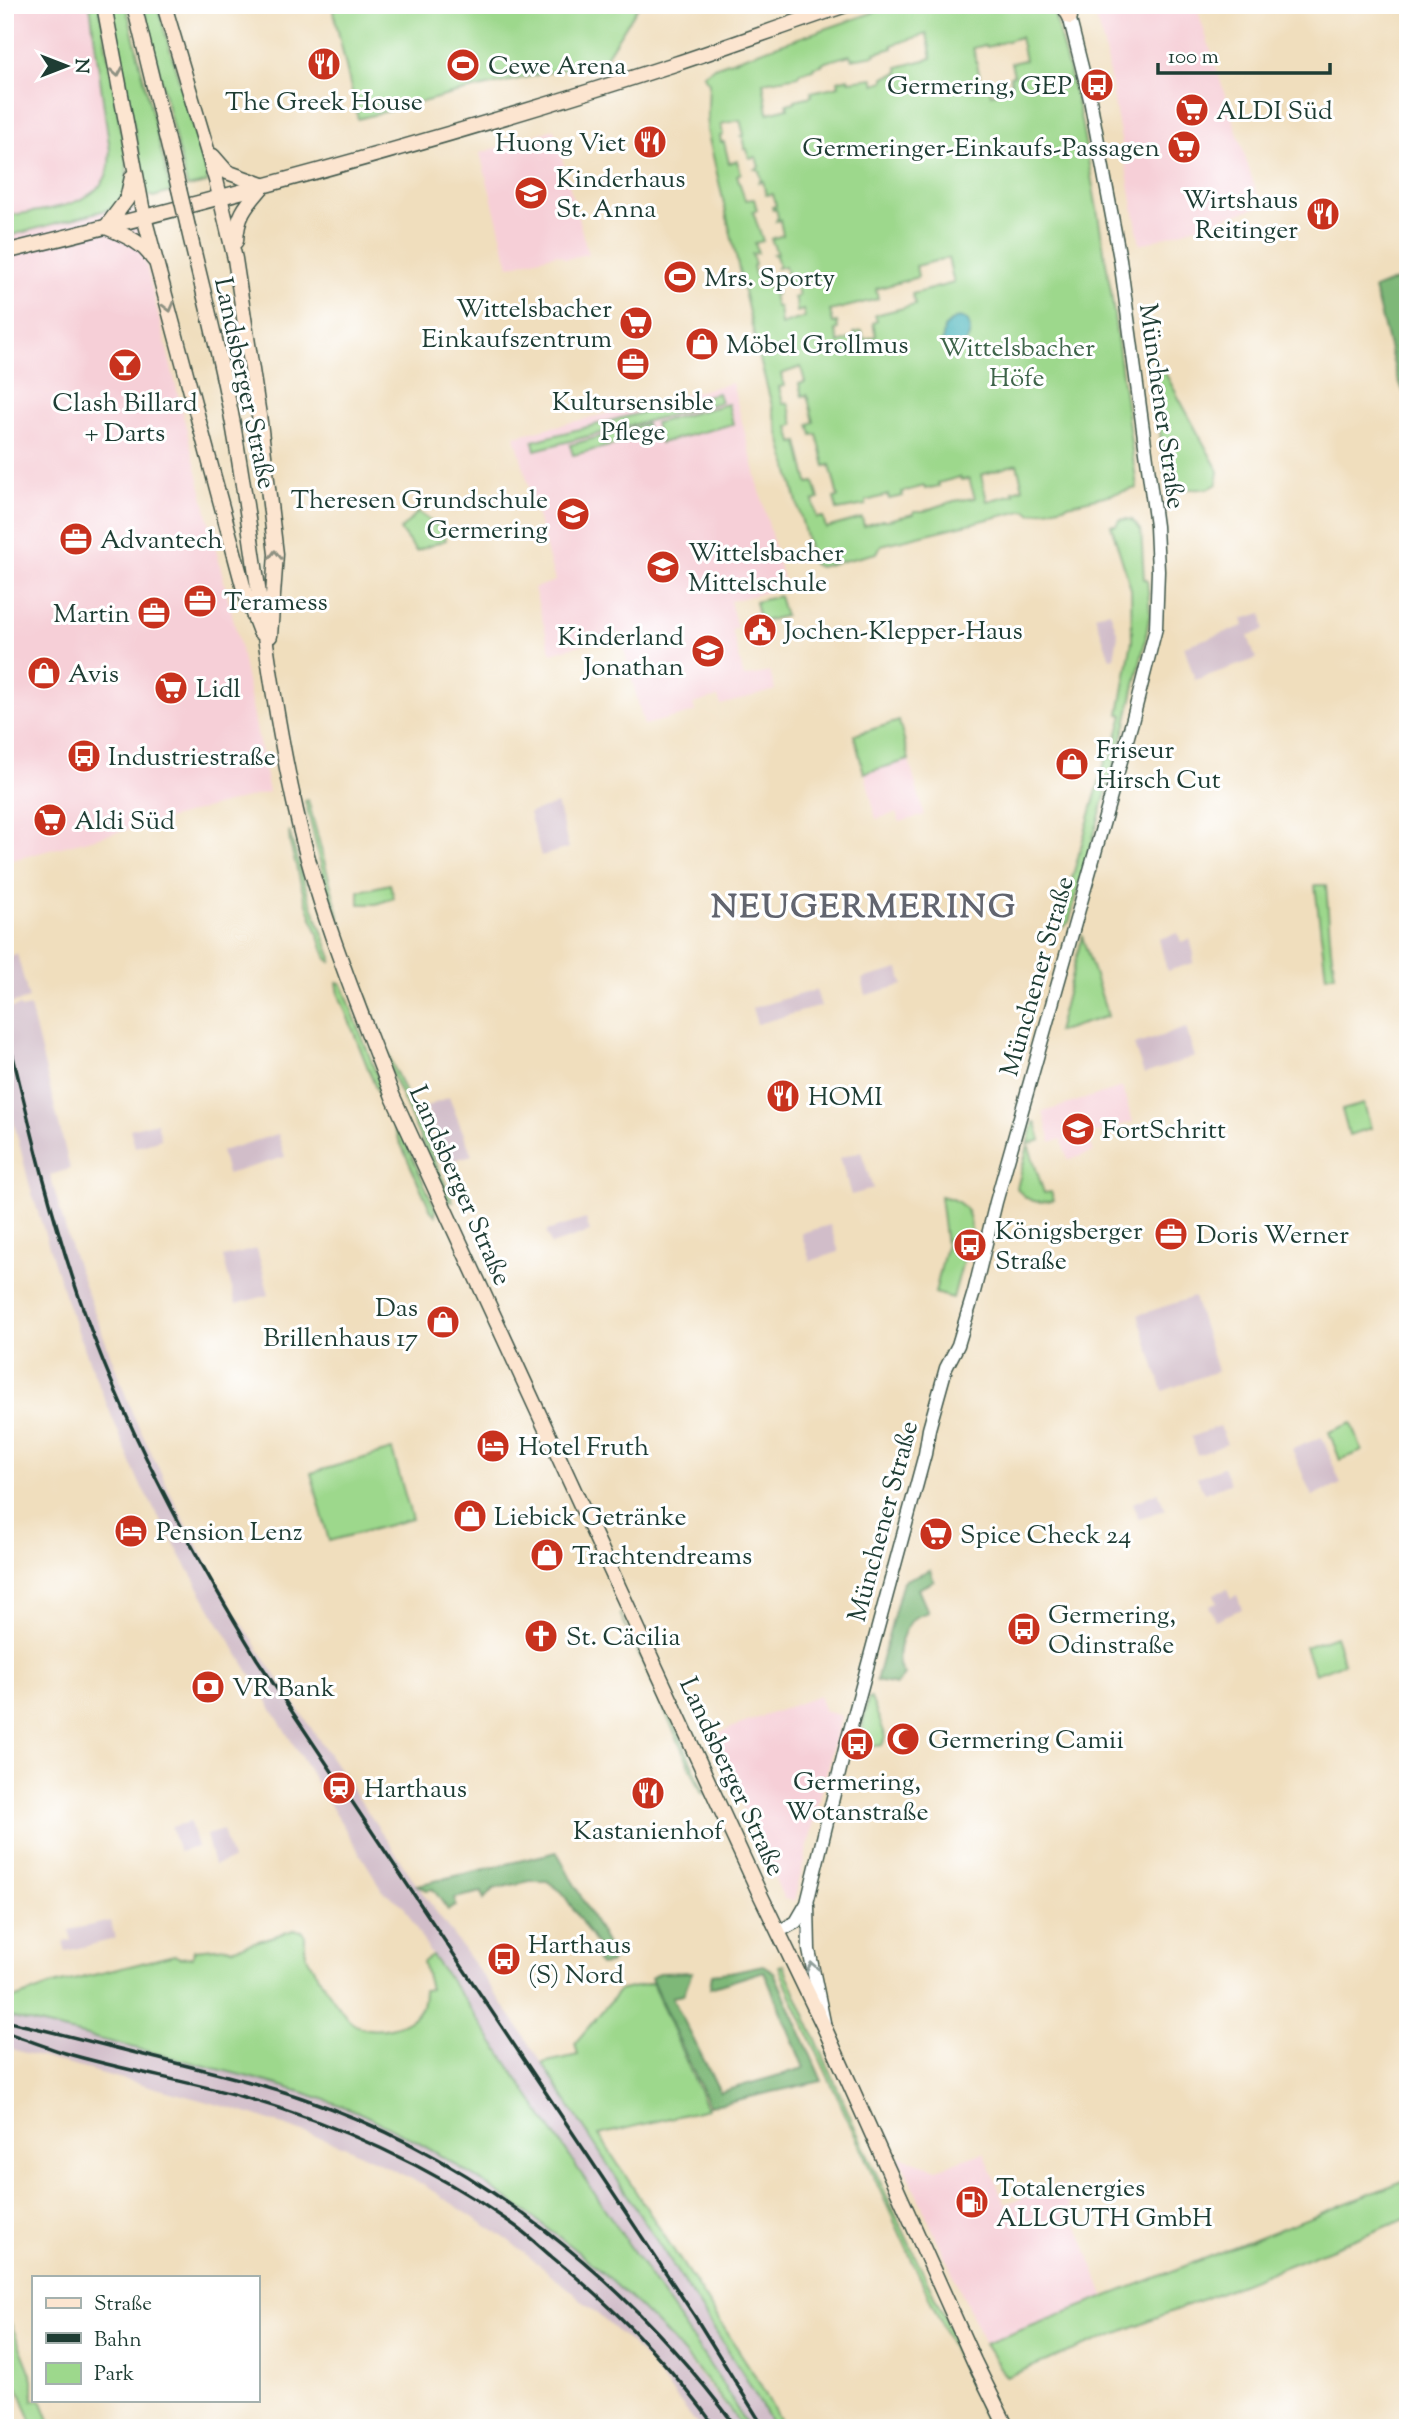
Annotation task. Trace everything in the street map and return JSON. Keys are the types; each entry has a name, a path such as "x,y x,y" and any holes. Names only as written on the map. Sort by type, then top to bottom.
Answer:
{"main road":[{"path":"104,5 144,217 242,582 267,647"},
{"name":"Landsberger Straße","path":"134,5 233,423 269,670 293,798 320,899 346,974 393,1097 1007,2428"},
{"path":"164,5 221,197 235,259 260,422 276,554 272,628 267,647"},
{"path":"5,252 221,197 455,132 664,68 846,5"},
{"path":"206,147 227,172 264,185"},
{"path":"106,227 127,199 131,187 132,161"},
{"path":"235,259 238,219 264,185"},
{"path":"106,227 149,251 159,269"}],"street":[{"name":"Münchener Straße","path":"778,1932 796,1922 807,1903 846,1745 925,1454 929,1429 946,1368 958,1345 974,1292 996,1202 1132,722 1156,628 1156,526 1120,259 1090,99 1066,9"},
{"path":"807,1903 809,1950 825,2029"}],"shaded area":[{"path":"5,5 90,5 124,175 240,646 269,792 5,862"},
{"name":"Germeringer-Einkaufs-Passagen","path":"1092,5 1196,5 1261,206 1140,245 1104,46"},
{"name":"Kinderhaus St. Anna","path":"554,129 588,254 566,259 557,254 509,266 480,153"},
{"path":"732,383 785,588 730,601 737,628 732,630 744,677 770,672 775,690 721,705 718,697 693,704 695,712 644,725 620,634 551,653 534,588 555,581 515,436"},
{"path":"1110,611 1118,635 1114,658 1110,659 1095,615"},
{"path":"1262,613 1264,630 1248,636 1256,659 1195,680 1184,646 1244,626 1242,619"},
{"path":"909,760 924,815 900,822 896,813 876,819 865,773"},
{"path":"557,804 569,848 541,856 529,813"},
{"path":"1178,933 1181,942 1190,939 1194,954 1193,963 1167,971 1159,939"},
{"path":"17,954 29,999 6,1005 7,1009 30,1007 70,1169 50,1175 72,1252 133,1415 184,1521 268,1664 417,1885 512,2017 745,2377 774,2428 748,2428 723,2385 464,1999 430,1953 403,1905 383,1891 213,1613 139,1482 65,1297 30,1187 5,1087 5,957"},
{"path":"899,969 903,985 866,995 862,979"},
{"path":"816,990 821,1006 757,1024 752,1008"},
{"path":"1186,1028 1195,1057 1144,1074 1134,1045"},
{"name":"FortSchritt","path":"1122,1087 1133,1122 1089,1135 1093,1152 1068,1160 1061,1139 1051,1142 1043,1112"},
{"path":"449,1097 472,1155 449,1162 426,1107"},
{"path":"157,1122 161,1139 135,1147 130,1129"},
{"path":"278,1134 285,1157 227,1174 221,1151"},
{"path":"861,1151 873,1189 851,1195 840,1158"},
{"path":"586,1219 590,1232 551,1245 546,1231"},
{"path":"830,1225 839,1252 810,1261 801,1233"},
{"path":"257,1249 269,1295 236,1304 223,1257"},
{"path":"1194,1297 1217,1371 1163,1391 1138,1315"},
{"path":"1219,1426 1227,1444 1198,1455 1191,1437"},
{"path":"1322,1437 1341,1484 1312,1496 1292,1449"},
{"path":"1223,1467 1230,1483 1204,1493 1197,1477"},
{"path":"1158,1492 1165,1509 1139,1519 1133,1503"},
{"path":"1227,1589 1231,1598 1237,1595 1242,1609 1215,1620 1209,1606 1217,1603 1214,1594"},
{"path":"819,1696 825,1711 841,1716 794,1901 784,1899 711,1735"},
{"path":"190,1822 197,1847 179,1852 171,1827"},
{"path":"223,1830 232,1860 214,1865 206,1835"},
{"path":"111,1921 115,1939 66,1951 63,1942 72,1940 69,1930"},
{"path":"5,2016 243,2075 303,2093 357,2112 441,2154 528,2212 589,2259 657,2323 743,2428 700,2428 639,2351 568,2288 508,2240 422,2184 342,2145 234,2109 7,2048"},
{"path":"984,2152 1005,2204 1062,2184 1105,2298 985,2344 899,2156 937,2169"}],"green space":[{"path":"90,5 99,5 127,165 126,191 113,208 5,237 5,216 78,201 101,185 108,171 110,151"},
{"path":"112,5 126,5 171,192 153,197 146,194"},
{"path":"143,5 157,5 207,175 207,183 187,187"},
{"name":"Cewe Arena","path":"332,5 639,5 604,60 456,93 358,119"},
{"name":"Wittelsbacher Höfe","path":"895,5 1052,5 1080,115 1098,215 1137,488 1031,514 1026,510 881,545 877,553 819,567 813,564 757,348 707,130 709,83 703,75 714,67","holes":["927,34 932,58 898,67 899,73 884,77 884,81 875,84 873,78 849,81 848,78 838,81 839,86 811,92 812,96 795,100 787,104 788,108 768,113 763,82 799,76 799,73 822,63 850,55 852,59 893,48 892,45","1020,37 1025,60 1011,63 1014,75 1010,76 1012,84 1007,85 1008,90 991,94 987,80 981,81 973,48 987,47","740,120 744,149 747,149 749,158 756,157 759,167 755,169 759,170 759,182 763,181 766,195 773,194 776,206 772,207 773,210 776,209 776,221 780,220 783,235 771,239 777,253 773,254 779,265 777,268 785,266 789,284 796,283 799,296 794,298 797,312 803,310 805,317 781,325 779,307 776,307 773,295 777,294 776,288 769,289 766,276 756,278 752,254 758,253 755,243 763,241 753,212 757,210 754,199 745,200 737,175 741,173 737,161 729,163 724,142 721,142 720,136 723,135 721,124","948,258 954,283 912,294 915,305 875,315 877,321 873,323 876,336 864,340 862,331 839,343 835,330 838,329 837,322 833,323 830,311 878,299 876,289 918,277 916,266","801,367 805,382 799,384 802,396 807,395 814,422 809,424 812,435 817,434 825,466 830,465 838,497 834,498 837,510 866,505 866,501 888,495 889,499 903,496 902,492 924,486 925,489 939,486 938,483 960,477 961,480 969,479 975,498 914,511 914,514 864,526 862,518 826,528 823,517 817,518 813,501 819,499 814,482 808,483 798,442 793,443 789,427 794,425 788,403 783,404 779,387 784,386 781,374","1017,464 1023,488 1013,491 1014,494 987,501 981,475"]},
{"path":"1408,275 1408,290 1402,293 1403,325 1408,346 1408,401 1397,377 1374,289"},
{"path":"1163,369 1218,470 1217,484 1213,487 1175,487 1165,473 1153,371"},
{"path":"718,393 721,402 535,450 533,441"},
{"path":"728,404 733,424 660,443 655,423"},
{"path":"646,424 650,436 573,455 570,445"},
{"path":"418,512 442,529 446,540 416,551 400,530"},
{"path":"1125,519 1132,520 1141,530 1144,579 1147,579 1150,612 1126,724 1069,922 1062,928 1060,921 1106,758 1111,758 1123,715 1119,714 1132,641 1131,589 1111,525"},
{"path":"779,596 785,616 760,622 755,602"},
{"path":"899,721 909,760 864,773 854,735"},
{"path":"308,800 349,954 326,886 305,801"},
{"path":"289,831 309,898 332,958 331,962 327,959 305,899"},
{"path":"390,884 394,898 376,904 359,904 359,891"},
{"path":"1315,885 1326,885 1335,974 1326,976"},
{"path":"1082,936 1108,1016 1057,1032"},
{"path":"337,982 341,983 344,989 385,1097 436,1210 435,1215 377,1091 339,995"},
{"path":"361,985 453,1202 448,1201 384,1056"},
{"path":"1364,1104 1371,1128 1349,1135 1342,1110"},
{"path":"1034,1122 1041,1140 1028,1144"},
{"path":"1028,1145 1044,1193 1051,1192 1054,1200 1033,1201 1017,1188"},
{"path":"940,1196 954,1200 964,1207 971,1223 953,1298 935,1293 946,1246"},
{"path":"1352,1423 1362,1451 1340,1460 1329,1432"},
{"path":"392,1450 412,1519 329,1541 311,1473"},
{"path":"930,1570 934,1581 918,1589 928,1612 912,1620 899,1647 900,1669 904,1675 896,1685 876,1681 903,1581"},
{"path":"620,1613 676,1727 705,1794 702,1793"},
{"path":"1335,1636 1344,1663 1315,1674 1305,1647"},
{"path":"871,1698 886,1737 882,1745 858,1748 868,1699"},
{"path":"557,1852 614,1958 610,1964 600,1965 597,1961 603,1955 562,1892 547,1881 530,1881 493,1889 484,1899 482,1892 455,1898 456,1906 448,1910 433,1889 427,1890 417,1885"},
{"path":"294,1930 302,1931 305,1935 305,1951 329,1992 354,2024 362,2028 391,2028 417,2014 422,2006 424,1990 430,1989 423,1962 432,1956 464,1999 723,2385 748,2428 743,2428 716,2392 657,2325 594,2265 560,2237 472,2175 408,2137 358,2112 296,2090 5,2016 5,2002 49,1986 174,1955 180,1958 193,1957 194,1950 227,1947 232,1949"},
{"path":"763,1965 774,1972 822,2081 709,2106 651,1978 659,1973 692,1972 683,1995 672,1997 720,2092 804,2068 764,1971 710,1988 712,1974"},
{"path":"783,1965 864,2148 997,2428 989,2428 787,1987 779,1966"},
{"path":"652,1983 707,2109 599,2135 754,2374 784,2428 774,2428 745,2377 542,2063 578,2055 575,2043 619,1991"},
{"path":"1408,2179 1408,2218 1006,2377 985,2344"},
{"path":"5,2309 32,2376 32,2402 42,2402 52,2428 34,2428 5,2354"}],"water":[{"path":"962,318 969,324 969,337 959,351 950,351 942,345 944,328 954,319"}],"railway":[{"path":"5,1023 48,1193 78,1294 115,1389 181,1527 257,1659 694,2315 764,2428"},
{"path":"5,2021 285,2092 367,2123 429,2154 488,2189 544,2230 597,2274 647,2322 694,2374 737,2428"},
{"path":"5,2032 58,2051 276,2107 381,2148 448,2183 517,2227 597,2296 660,2359 716,2428"}],"place":[{"name":"The Greek House","path":"324,64"},
{"name":"Cewe Arena","path":"463,65"},
{"name":"Germering, GEP","path":"1097,85"},
{"name":"ALDI Süd","path":"1192,110"},
{"name":"Huong Viet","path":"650,142"},
{"name":"Germeringer-Einkaufs-Passagen","path":"1184,147"},
{"name":"Kinderhaus St. Anna","path":"531,193"},
{"name":"Wirtshaus Reitinger","path":"1323,214"},
{"name":"Mrs. Sporty","path":"680,277"},
{"name":"Wittelsbacher Einkaufszentrum","path":"636,323"},
{"name":"Möbel Grollmus","path":"702,344"},
{"name":"Kultursensible Pflege","path":"633,364"},
{"name":"Clash Billard + Darts","path":"125,365"},
{"name":"Theresen Grundschule Germering","path":"573,514"},
{"name":"Advantech","path":"76,539"},
{"name":"Wittelsbacher Mittelschule","path":"663,567"},
{"name":"Teramess","path":"200,601"},
{"name":"Martin","path":"154,613"},
{"name":"Jochen-Klepper-Haus","path":"760,630"},
{"name":"Kinderland Jonathan","path":"708,651"},
{"name":"Avis","path":"44,673"},
{"name":"Lidl","path":"171,688"},
{"name":"Industriestraße","path":"84,756"},
{"name":"Friseur Hirsch Cut","path":"1072,764"},
{"name":"Aldi Süd","path":"50,820"},
{"name":"HOMI","path":"783,1096"},
{"name":"FortSchritt","path":"1078,1129"},
{"name":"Doris Werner","path":"1171,1234"},
{"name":"Königsberger Straße","path":"970,1245"},
{"name":"Das Brillenhaus 17","path":"443,1322"},
{"name":"Hotel Fruth","path":"493,1446"},
{"name":"Liebick Getränke","path":"470,1516"},
{"name":"Pension Lenz","path":"131,1531"},
{"name":"Spice Check 24","path":"936,1534"},
{"name":"Trachtendreams","path":"547,1555"},
{"name":"Germering, Odinstraße","path":"1024,1629"},
{"name":"St. Cäcilia","path":"541,1636"},
{"name":"VR Bank","path":"208,1687"},
{"name":"Germering Camii","path":"903,1739"},
{"name":"Germering, Wotanstraße","path":"857,1744"},
{"name":"Harthaus","path":"339,1788"},
{"name":"Kastanienhof","path":"648,1793"},
{"name":"Harthaus (S) Nord","path":"504,1959"},
{"name":"Totalenergies ALLGUTH GmbH","path":"972,2202"}],"district":[{"name":"NEUGERMERING","path":"864,905"}]}
